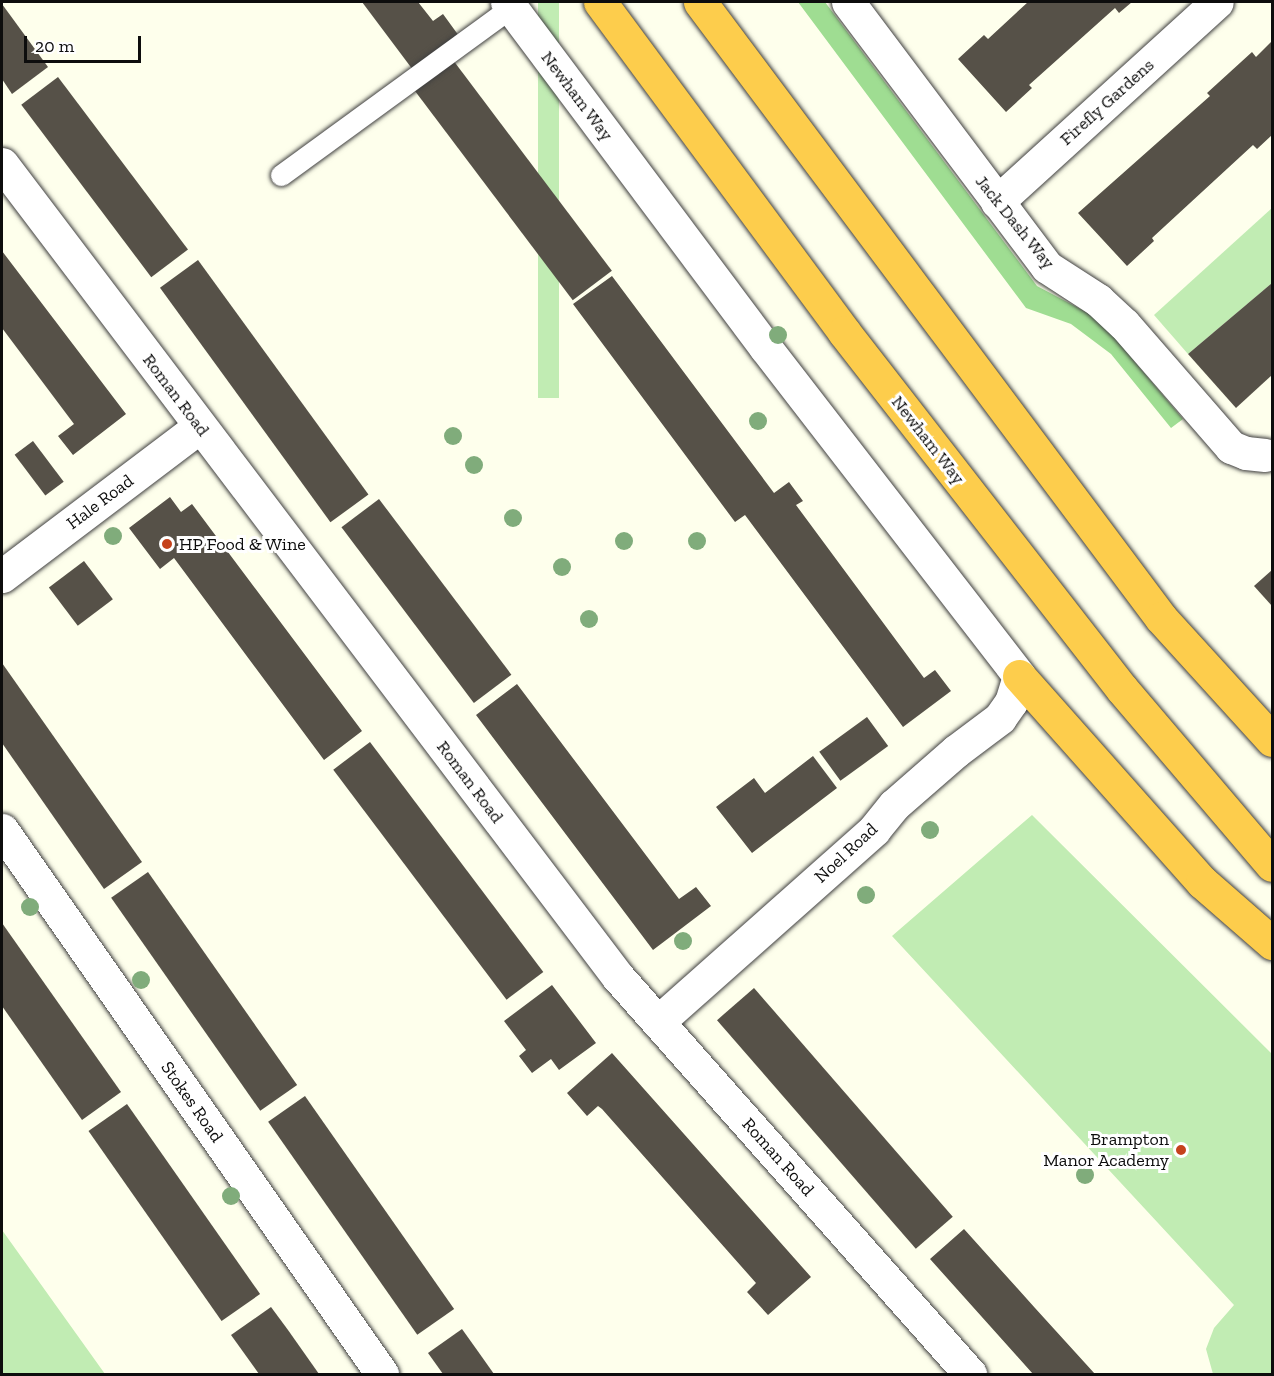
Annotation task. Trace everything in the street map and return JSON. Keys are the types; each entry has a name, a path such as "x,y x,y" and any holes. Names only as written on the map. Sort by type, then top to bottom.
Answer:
{"highway":[{"name":"Newham Way","path":"600,2 844,332 1122,690 1272,865"},
{"path":"700,2 1161,618 1272,740"},
{"path":"1019,676 1202,882 1272,943"}],"street":[{"name":"Jack Dash Way","path":"848,2 1047,267 1098,300 1124,324 1231,447 1270,461"},
{"name":"Firefly Gardens","path":"997,202 1217,2"},
{"name":"Newham Way","path":"509,4 765,346 1019,676"},
{"name":"Roman Road","path":"2,164 199,427 618,977 970,1374"},
{"name":"Hale Road","path":"2,576 199,427"},
{"name":"Noel Road","path":"658,1022 874,830 903,798 956,751 1000,718 1011,702 1019,676"},
{"name":"Stokes Road","path":"2,830 382,1374"}],"lane":[{"path":"281,175 509,4"}],"green space":[{"path":"538,2 559,2 559,398 538,398"},
{"path":"798,2 825,2 1037,286 1088,313 1109,331 1183,419 1171,428 1111,354 1071,324 1026,308"},
{"path":"1272,208 1272,283 1188,354 1154,315"},
{"name":"Brampton Manor Academy","path":"1032,815 1272,1054 1272,1374 1213,1374 1206,1349 1214,1328 1234,1305 892,936"},
{"path":"2,1230 105,1374 2,1374"}],"building":[{"path":"362,2 418,2 433,21 443,14 459,36 413,70"},
{"path":"1028,2 1132,2 1119,13 1115,8 1029,85 1032,88 1006,112 958,59 984,35 988,39"},
{"path":"2,4 48,67 12,94 2,79"},
{"path":"1272,41 1272,135 1257,149 1253,145 1152,238 1154,241 1127,266 1078,213 1210,96 1207,93 1252,52 1256,57"},
{"path":"453,60 612,271 573,300 414,89"},
{"path":"58,77 188,250 151,277 21,105"},
{"path":"2,251 126,414 73,455 58,436 74,424 2,328"},
{"path":"198,260 368,495 330,522 160,288"},
{"path":"612,276 774,493 789,482 803,501 796,505 924,678 935,670 951,691 903,727 745,515 735,522 573,304"},
{"path":"1272,283 1272,375 1236,408 1188,354"},
{"path":"33,441 64,482 45,496 15,455"},
{"path":"170,497 181,512 192,504 362,731 324,760 174,558 160,569 129,528"},
{"path":"379,499 511,675 474,703 341,527"},
{"path":"84,561 113,599 78,626 49,587"},
{"path":"1272,570 1272,606 1254,586"},
{"path":"2,663 142,862 104,889 2,743"},
{"path":"517,684 679,899 696,887 711,906 653,950 476,715"},
{"path":"867,717 888,746 840,781 819,752"},
{"path":"370,742 543,972 507,1000 333,770"},
{"path":"813,756 837,788 752,853 716,807 754,778 765,793"},
{"path":"148,872 297,1085 260,1111 111,898"},
{"path":"2,923 121,1092 82,1120 2,1006"},
{"path":"552,985 596,1043 559,1070 551,1059 532,1073 519,1056 526,1050 504,1021"},
{"path":"754,988 953,1217 916,1249 717,1020"},
{"path":"612,1053 811,1277 768,1315 747,1292 756,1283 602,1109 598,1106 587,1116 567,1093"},
{"path":"305,1096 454,1309 417,1335 268,1122"},
{"path":"127,1104 260,1294 222,1321 88,1131"},
{"path":"964,1229 1095,1374 1033,1374 930,1259"},
{"path":"271,1307 319,1374 259,1374 231,1335"},
{"path":"462,1329 494,1374 443,1374 428,1353"}],"place":[{"name":"HP Food & Wine","path":"167,544"},
{"name":"Brampton Manor Academy","path":"1181,1150"}]}
